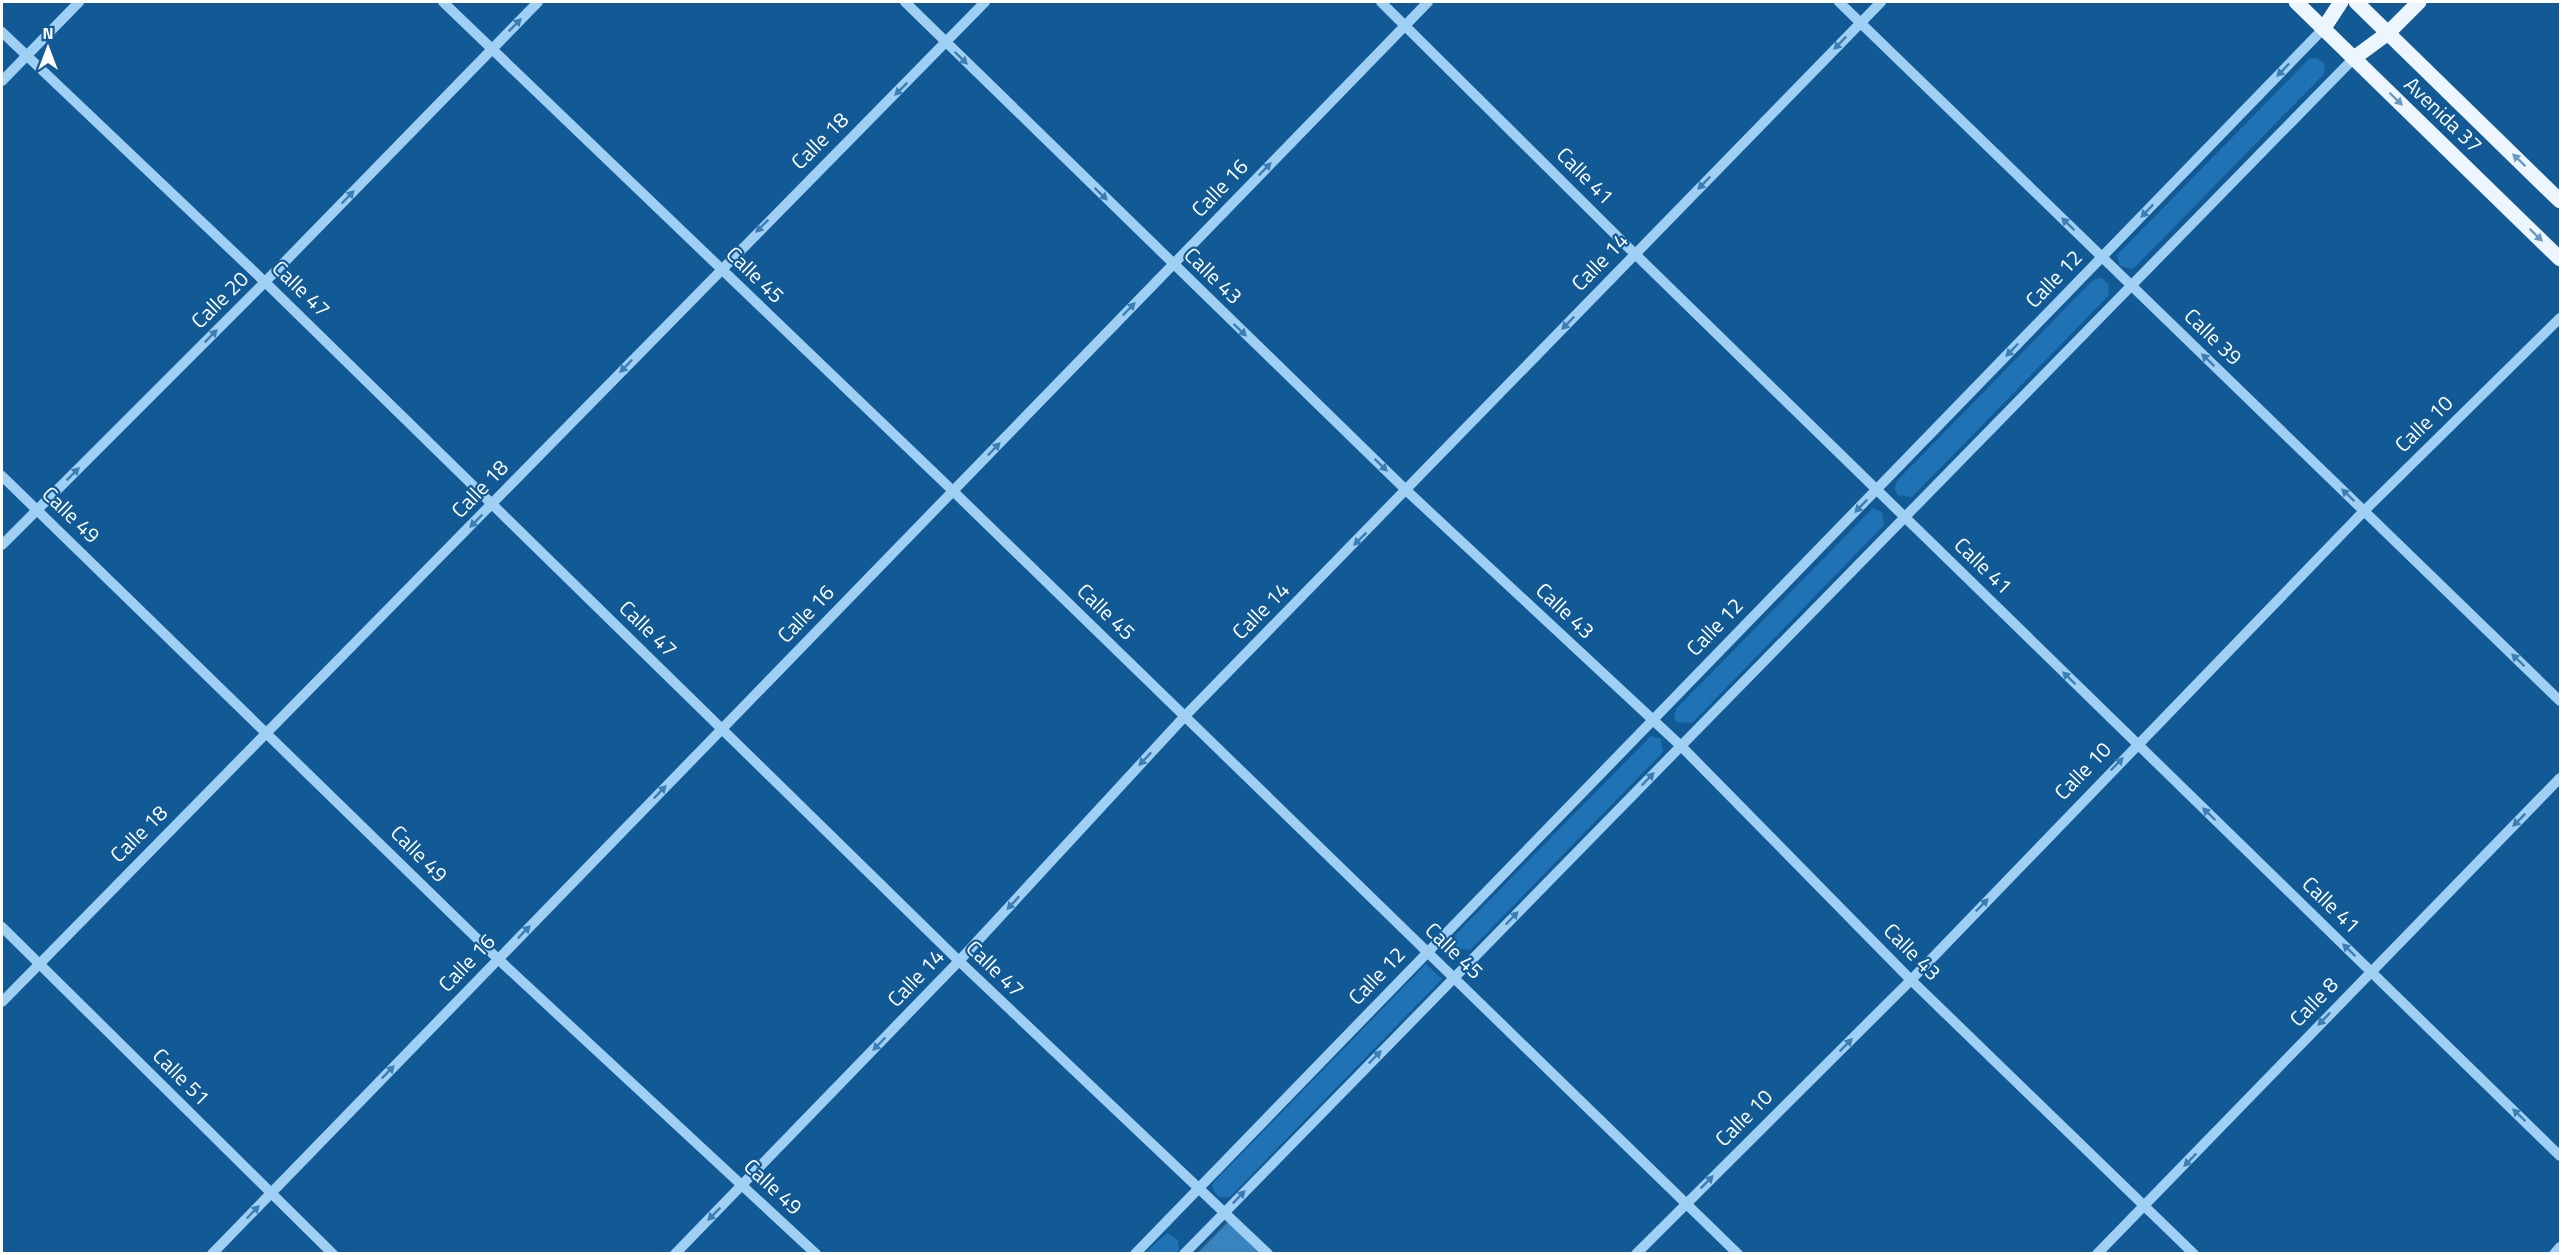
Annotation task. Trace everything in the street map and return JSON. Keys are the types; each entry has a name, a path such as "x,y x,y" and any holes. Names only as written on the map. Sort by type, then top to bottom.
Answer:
{"main road":[{"name":"Avenida 37","path":"2296,2 2560,259"},
{"path":"2324,28 2341,2"},
{"name":"Avenida 37","path":"2356,2 2560,201"},
{"path":"2354,58 2388,33 2419,2"}],"street":[{"path":"2,81 80,2"},
{"name":"Calle 45","path":"443,2 953,491 1738,1254"},
{"name":"Calle 20","path":"2,545 266,282 538,2"},
{"name":"Calle 43","path":"905,2 1407,491 1681,746 1911,980 2194,1254"},
{"name":"Calle 18","path":"2,1002 492,505 720,268 947,43 985,2"},
{"name":"Calle 41","path":"1381,2 1635,254 2560,1156"},
{"name":"Calle 16","path":"212,1254 1428,2"},
{"name":"Calle 39","path":"1839,2 2560,701"},
{"name":"Calle 14","path":"675,1254 959,961 1185,716 1407,491 1881,2"},
{"name":"Calle 12","path":"1135,1254 2324,28"},
{"name":"Calle 47","path":"2,32 266,282 959,961 1268,1254"},
{"path":"1184,1254 2354,58"},
{"name":"Calle 10","path":"1636,1254 1911,980 2364,511 2560,318"},
{"name":"Calle 49","path":"2,476 268,732 498,959 816,1254"},
{"name":"Calle 8","path":"2097,1254 2560,778"},
{"name":"Calle 51","path":"2,927 333,1254"},
{"path":"2554,1254 2560,1246"}],"shaded area":[{"path":"2317,58 2325,64 2324,74 2133,269 2120,266 2117,255 2309,59"},
{"path":"2102,278 2109,285 2108,296 1912,497 1898,495 1895,490 1896,482 2093,280"},
{"path":"1873,508 1882,512 1884,525 1692,723 1677,722 1674,718 1676,709"},
{"path":"1651,736 1661,739 1663,752 1470,950 1456,948 1455,935"},
{"path":"1426,964 1442,979 1230,1197 1224,1198 1217,1194 1212,1186 1214,1182"},
{"path":"1167,1233 1178,1240 1179,1250 1175,1253 1145,1253"}],"building":[{"path":"1229,1220 1264,1254 1196,1254"}]}
